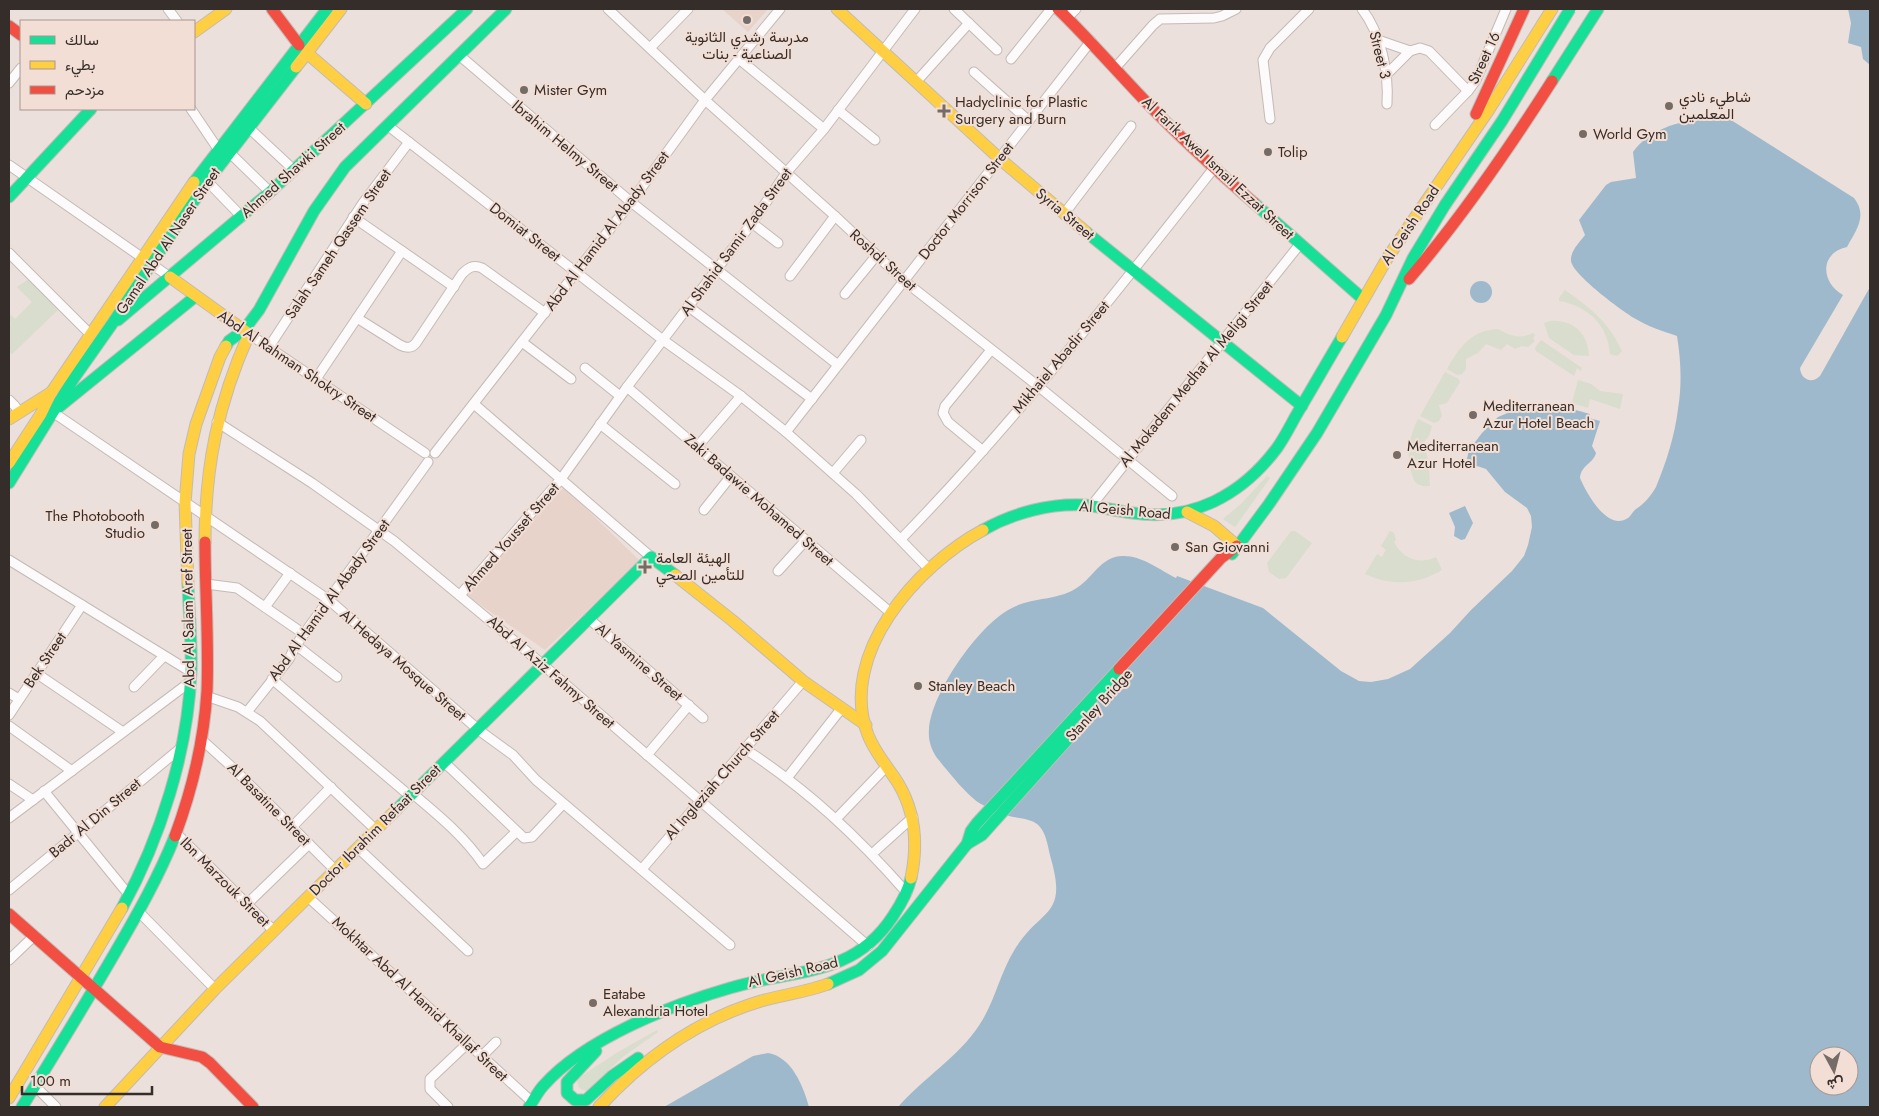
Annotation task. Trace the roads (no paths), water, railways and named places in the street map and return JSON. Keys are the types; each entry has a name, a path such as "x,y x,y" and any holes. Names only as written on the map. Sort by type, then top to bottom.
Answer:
{"main road":[{"path":"195,31 226,9"},
{"path":"272,9 303,49 366,104"},
{"name":"Gamal Abd Al Naser Street","path":"9,483 82,368 208,182 249,128 303,49 327,9"},
{"name":"Gamal Abd Al Naser Street","path":"9,463 41,414 51,393 142,257 218,149 303,49 341,9"},
{"name":"Ahmed Shawki Street","path":"112,324 270,192 467,9"},
{"name":"Ahmed Shawki Street","path":"246,332 323,196 345,167 506,9"},
{"name":"Syria Street","path":"837,9 1000,159 1064,214 1302,406"},
{"name":"Al Farik Awel Ismail Ezzat Street","path":"1058,9 1116,67 1150,106 1214,168 1363,299"},
{"path":"1461,149 1524,9"},
{"name":"Al Geish Road","path":"530,1104 556,1073 604,1039 666,1010 707,995 754,981 818,969 850,957 868,946 882,932 896,914 907,893 916,863 917,848 913,817 904,793 874,747 866,725 863,709 864,675 874,642 891,613 928,568 942,555 972,535 1004,520 1047,507 1092,505 1158,516 1187,512 1200,509 1220,499 1242,485 1262,467 1278,447 1388,257 1488,111 1552,9"},
{"path":"1569,9 1581,19 1585,28"},
{"name":"Al Geish Road","path":"1224,560 1269,504 1317,433 1399,289 1413,258 1445,205 1502,121 1569,9"},
{"path":"1399,289 1437,246 1518,134 1598,9"},
{"path":"9,26 20,34"},
{"path":"9,197 90,110"},
{"name":"Abd Al Rahman Shokry Street","path":"170,277 246,332"},
{"path":"55,411 196,296"},
{"name":"Abd Al Salam Aref Street","path":"22,1107 139,912 157,878 176,833 192,780 201,739 208,669 206,497 217,422 246,332"},
{"name":"Abd Al Salam Aref Street","path":"9,1098 129,895 160,823 174,778 182,747 190,677 185,503 190,454 196,424 220,357 229,341 246,332"},
{"path":"14,416 51,393 82,368"},
{"path":"1187,512 1210,522 1237,546"},
{"path":"651,557 732,621 803,681 840,709 866,725"},
{"name":"Doctor Ibrahim Refaat Street","path":"104,1107 216,989 651,557"},
{"name":"Stanley Bridge","path":"966,845 977,823 1224,560"},
{"name":"Al Geish Road","path":"599,1107 624,1080 668,1045 697,1028 738,1009 824,986 842,980 860,970 893,937 966,845"},
{"path":"9,914 160,1048 202,1058 210,1063 253,1107"},
{"path":"604,1039 567,1082 567,1093 575,1100 586,1100 622,1068 644,1055 668,1045"}],"street":[{"path":"168,9 176,20"},
{"name":"Roshdi Street","path":"608,9 903,280 1038,386 1172,496"},
{"path":"650,48 688,9"},
{"name":"Abd Al Hamid Al Abady Street","path":"247,712 289,659 304,634 379,530 426,458 433,462 435,460 435,453 631,202 705,100 780,9"},
{"name":"Al Shahid Samir Zada Street","path":"561,479 620,396 752,223 786,173 824,129 915,9"},
{"path":"954,9 997,50"},
{"path":"1011,59 1051,9"},
{"path":"1067,18 1076,9"},
{"path":"1116,67 1160,19 1214,18 1236,9"},
{"path":"1270,120 1263,60 1270,48 1309,9"},
{"name":"Street 3","path":"1362,9 1374,27 1378,40 1388,89 1387,104"},
{"name":"Street 16","path":"1435,125 1468,91 1483,64 1506,9"},
{"path":"916,82 969,24"},
{"path":"1378,40 1410,50 1420,48 1429,51 1468,91"},
{"name":"Doctor Morrison Street","path":"786,432 1091,41"},
{"path":"1386,75 1410,50"},
{"name":"Ibrahim Helmy Street","path":"459,56 631,202 838,365"},
{"path":"739,59 824,129"},
{"path":"9,83 20,69"},
{"path":"974,72 1029,121"},
{"path":"192,110 218,149"},
{"path":"838,110 875,140"},
{"name":"Domiat Street","path":"387,125 663,340 741,396 786,432 833,473 928,568"},
{"path":"1064,214 1131,126"},
{"path":"249,128 294,170"},
{"name":"Salah Sameh Qassem Street","path":"269,347 353,217 409,142"},
{"path":"230,152 270,192"},
{"path":"9,165 170,277"},
{"name":"Mikhaiel Abadir Street","path":"901,539 983,451 1038,386 1214,168"},
{"path":"208,182 242,216"},
{"path":"790,276 835,216"},
{"path":"353,217 454,287"},
{"path":"752,223 778,243"},
{"name":"Al Mokadem Medhat Al Meligi Street","path":"1092,505 1300,244"},
{"path":"316,379 402,251"},
{"path":"9,253 91,335"},
{"path":"845,294 876,256"},
{"path":"357,318 405,348 411,347 416,343 468,268 478,266 545,313"},
{"path":"689,306 812,399"},
{"name":"Abd Al Rahman Shokry Street","path":"246,332 316,379 426,458"},
{"path":"522,342 571,379"},
{"path":"983,451 948,422 943,412 945,406 991,350"},
{"path":"585,368 620,396"},
{"name":"Zaki Badawie Mohamed Street","path":"627,387 891,613"},
{"path":"697,447 741,396"},
{"path":"9,400 15,406 14,416"},
{"path":"474,404 651,557"},
{"name":"Al Hedaya Mosque Street","path":"55,411 185,503 329,600 477,729 513,755 536,780 563,804 730,945"},
{"name":"Abd Al Aziz Fahmy Street","path":"217,422 312,483 379,530 460,595 701,800 868,946"},
{"path":"600,424 675,484"},
{"path":"833,473 861,440"},
{"path":"704,510 731,476"},
{"name":"Ahmed Youssef Street","path":"460,595 561,479"},
{"path":"778,571 806,540"},
{"path":"9,560 164,656 190,677 123,732 9,818"},
{"path":"265,607 290,573"},
{"path":"206,584 237,588 304,634"},
{"name":"Bek Street","path":"9,715 82,605"},
{"name":"Al Yasmine Street","path":"588,618 703,718"},
{"path":"296,646 337,677"},
{"path":"134,687 164,656"},
{"path":"36,673 123,732"},
{"path":"272,679 446,821 483,864 516,832"},
{"name":"Al Ingleziah Church Street","path":"642,870 803,681"},
{"path":"9,693 19,700"},
{"path":"206,696 227,702 247,712 271,730 376,830"},
{"name":"Al Yasmine Street","path":"647,755 689,705"},
{"path":"787,778 840,709"},
{"path":"9,726 72,771"},
{"name":"Al Basatine Street","path":"201,739 233,768 335,870"},
{"name":"Badr Al Din Street","path":"9,890 182,747"},
{"path":"745,749 787,778 836,818 907,893"},
{"path":"444,762 524,838 530,838 563,804"},
{"path":"836,818 887,766"},
{"path":"9,784 33,800"},
{"path":"292,827 331,786"},
{"path":"44,791 129,895"},
{"path":"872,854 913,817"},
{"name":"Ibn Marzouk Street","path":"176,833 274,931"},
{"path":"246,904 309,844"},
{"path":"358,848 468,951"},
{"name":"Mokhtar Abd Al Hamid Khallaf Street","path":"308,897 482,1056 530,1104"},
{"path":"139,912 216,989"},
{"path":"9,960 34,936"},
{"path":"482,1056 496,1042"},
{"path":"448,1107 430,1089 430,1079 468,1043"},
{"path":"35,1086 56,1107"}],"water":[{"path":"1848,9 1870,9 1870,65 1863,59 1861,47 1848,43 1851,23"},
{"path":"1705,119 1731,120 1854,198 1860,211 1857,229 1847,247 1831,255 1826,269 1830,283 1843,295 1800,368 1802,375 1807,380 1814,380 1820,376 1870,287 1870,1107 898,1107 918,1086 962,1047 980,1024 1015,949 1024,936 1049,911 1054,903 1056,892 1047,842 1040,827 1030,820 1009,816 984,806 952,776 937,758 932,748 929,729 938,697 971,645 997,618 1010,609 1026,602 1067,593 1081,585 1109,559 1124,556 1137,558 1176,578 1177,576 1263,608 1341,671 1359,681 1371,682 1388,679 1410,669 1450,633 1512,571 1524,556 1532,527 1531,516 1527,508 1505,492 1486,469 1477,466 1468,467 1466,463 1469,450 1482,433 1498,417 1510,412 1541,407 1565,407 1590,414 1589,418 1600,421 1592,446 1596,453 1582,470 1580,478 1598,509 1605,515 1612,520 1620,521 1628,518 1652,494 1667,459 1677,419 1680,391 1677,336 1644,323 1619,308 1580,275 1571,261 1571,257 1585,235 1579,220 1606,185 1611,182 1636,178 1633,152 1656,132 1685,122"},
{"path":"1481,281 1489,284 1492,292 1489,300 1481,303 1473,300 1470,292 1473,284"},
{"path":"1465,506 1473,523 1465,539 1461,540 1454,536 1455,527 1449,513"},
{"path":"768,1053 784,1060 790,1066 800,1082 809,1107 664,1107 753,1056"}],"place":[{"name":"مدرسة رشدي الثانوية الصناعية - بنات","path":"747,20"},
{"name":"Mister Gym","path":"524,90"},
{"name":"شاطيء نادي المعلمين","path":"1669,106"},
{"name":"Hadyclinic for Plastic Surgery and Burn","path":"944,111"},
{"name":"World Gym","path":"1583,134"},
{"name":"Tolip","path":"1268,152"},
{"name":"Mediterranean Azur Hotel Beach","path":"1473,415"},
{"name":"Mediterranean Azur Hotel","path":"1397,455"},
{"name":"The Photobooth Studio","path":"155,525"},
{"name":"San Giovanni","path":"1175,547"},
{"name":"الهيئة العامة للتأمين الصحي","path":"645,567"},
{"name":"Stanley Beach","path":"918,686"},
{"name":"Eatabe Alexandria Hotel","path":"593,1003"}]}
